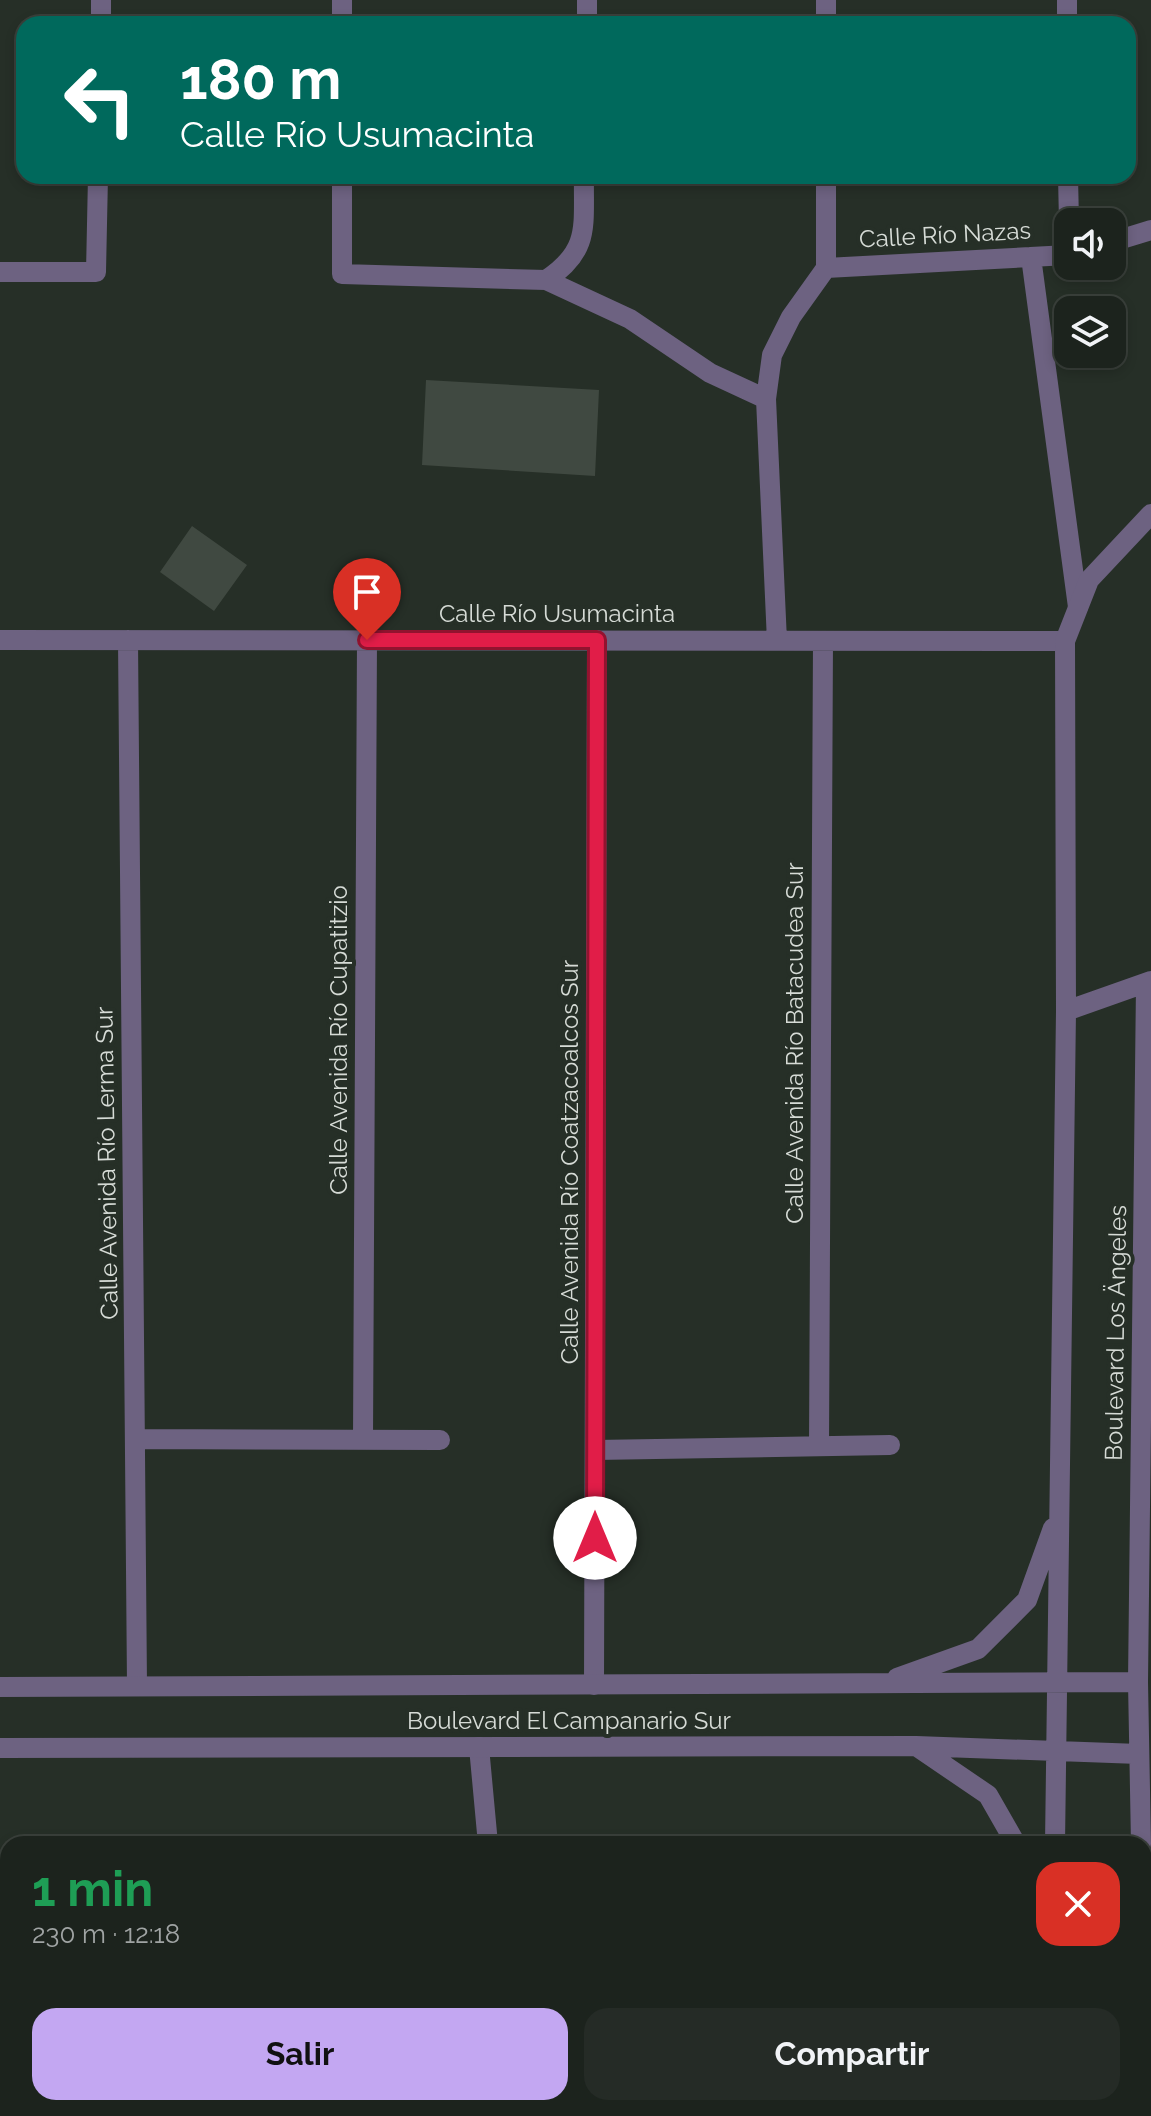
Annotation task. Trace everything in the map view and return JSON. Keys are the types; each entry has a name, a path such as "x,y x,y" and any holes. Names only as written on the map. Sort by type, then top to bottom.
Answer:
{"street":[{"path":"0,272 96,272 98,184"},
{"path":"342,184 342,274 546,280 630,319 710,373 766,399"},
{"path":"546,280 567,266 583,242 584,184"},
{"path":"777,641 766,399 772,355 791,317 826,268 826,184"},
{"path":"1068,184 1069,208"},
{"path":"1126,238 1151,230"},
{"name":"Calle Río Nazas","path":"826,268 1054,256"},
{"path":"1031,257 1078,607"},
{"path":"1055,1836 1066,1011 1065,641 1089,580 1151,514"},
{"name":"Calle Río Usumacinta","path":"0,640 1065,641"},
{"name":"Calle Avenida Río Lerma Sur","path":"128,640 137,1686"},
{"name":"Calle Avenida Río Cupatitzio","path":"363,1440 367,640"},
{"name":"Calle Avenida Río Coatzacoalcos Sur","path":"594,1685 597,640"},
{"name":"Calle Avenida Río Batacudea Sur","path":"819,1446 823,641"},
{"name":"Boulevard Los Ängeles","path":"1066,1011 1148,982 1138,1682 1141,1836"},
{"path":"135,1439 440,1440"},
{"path":"595,1450 890,1445"},
{"path":"884,1683 978,1649 1027,1600 1059,1513"},
{"path":"1138,1682 1151,1662"},
{"name":"Boulevard El Campanario Sur","path":"0,1687 1138,1682"},
{"path":"916,1746 988,1795 1011,1836"},
{"name":"Boulevard El Campanario Sur","path":"0,1748 916,1746 1139,1754"},
{"path":"479,1747 487,1836"}],"building":[{"path":"426,380 599,390 595,476 422,465"},
{"path":"192,526 247,565 214,611 160,572"}],"route":[{"path":"367,640 597,640 595,1538"}]}
